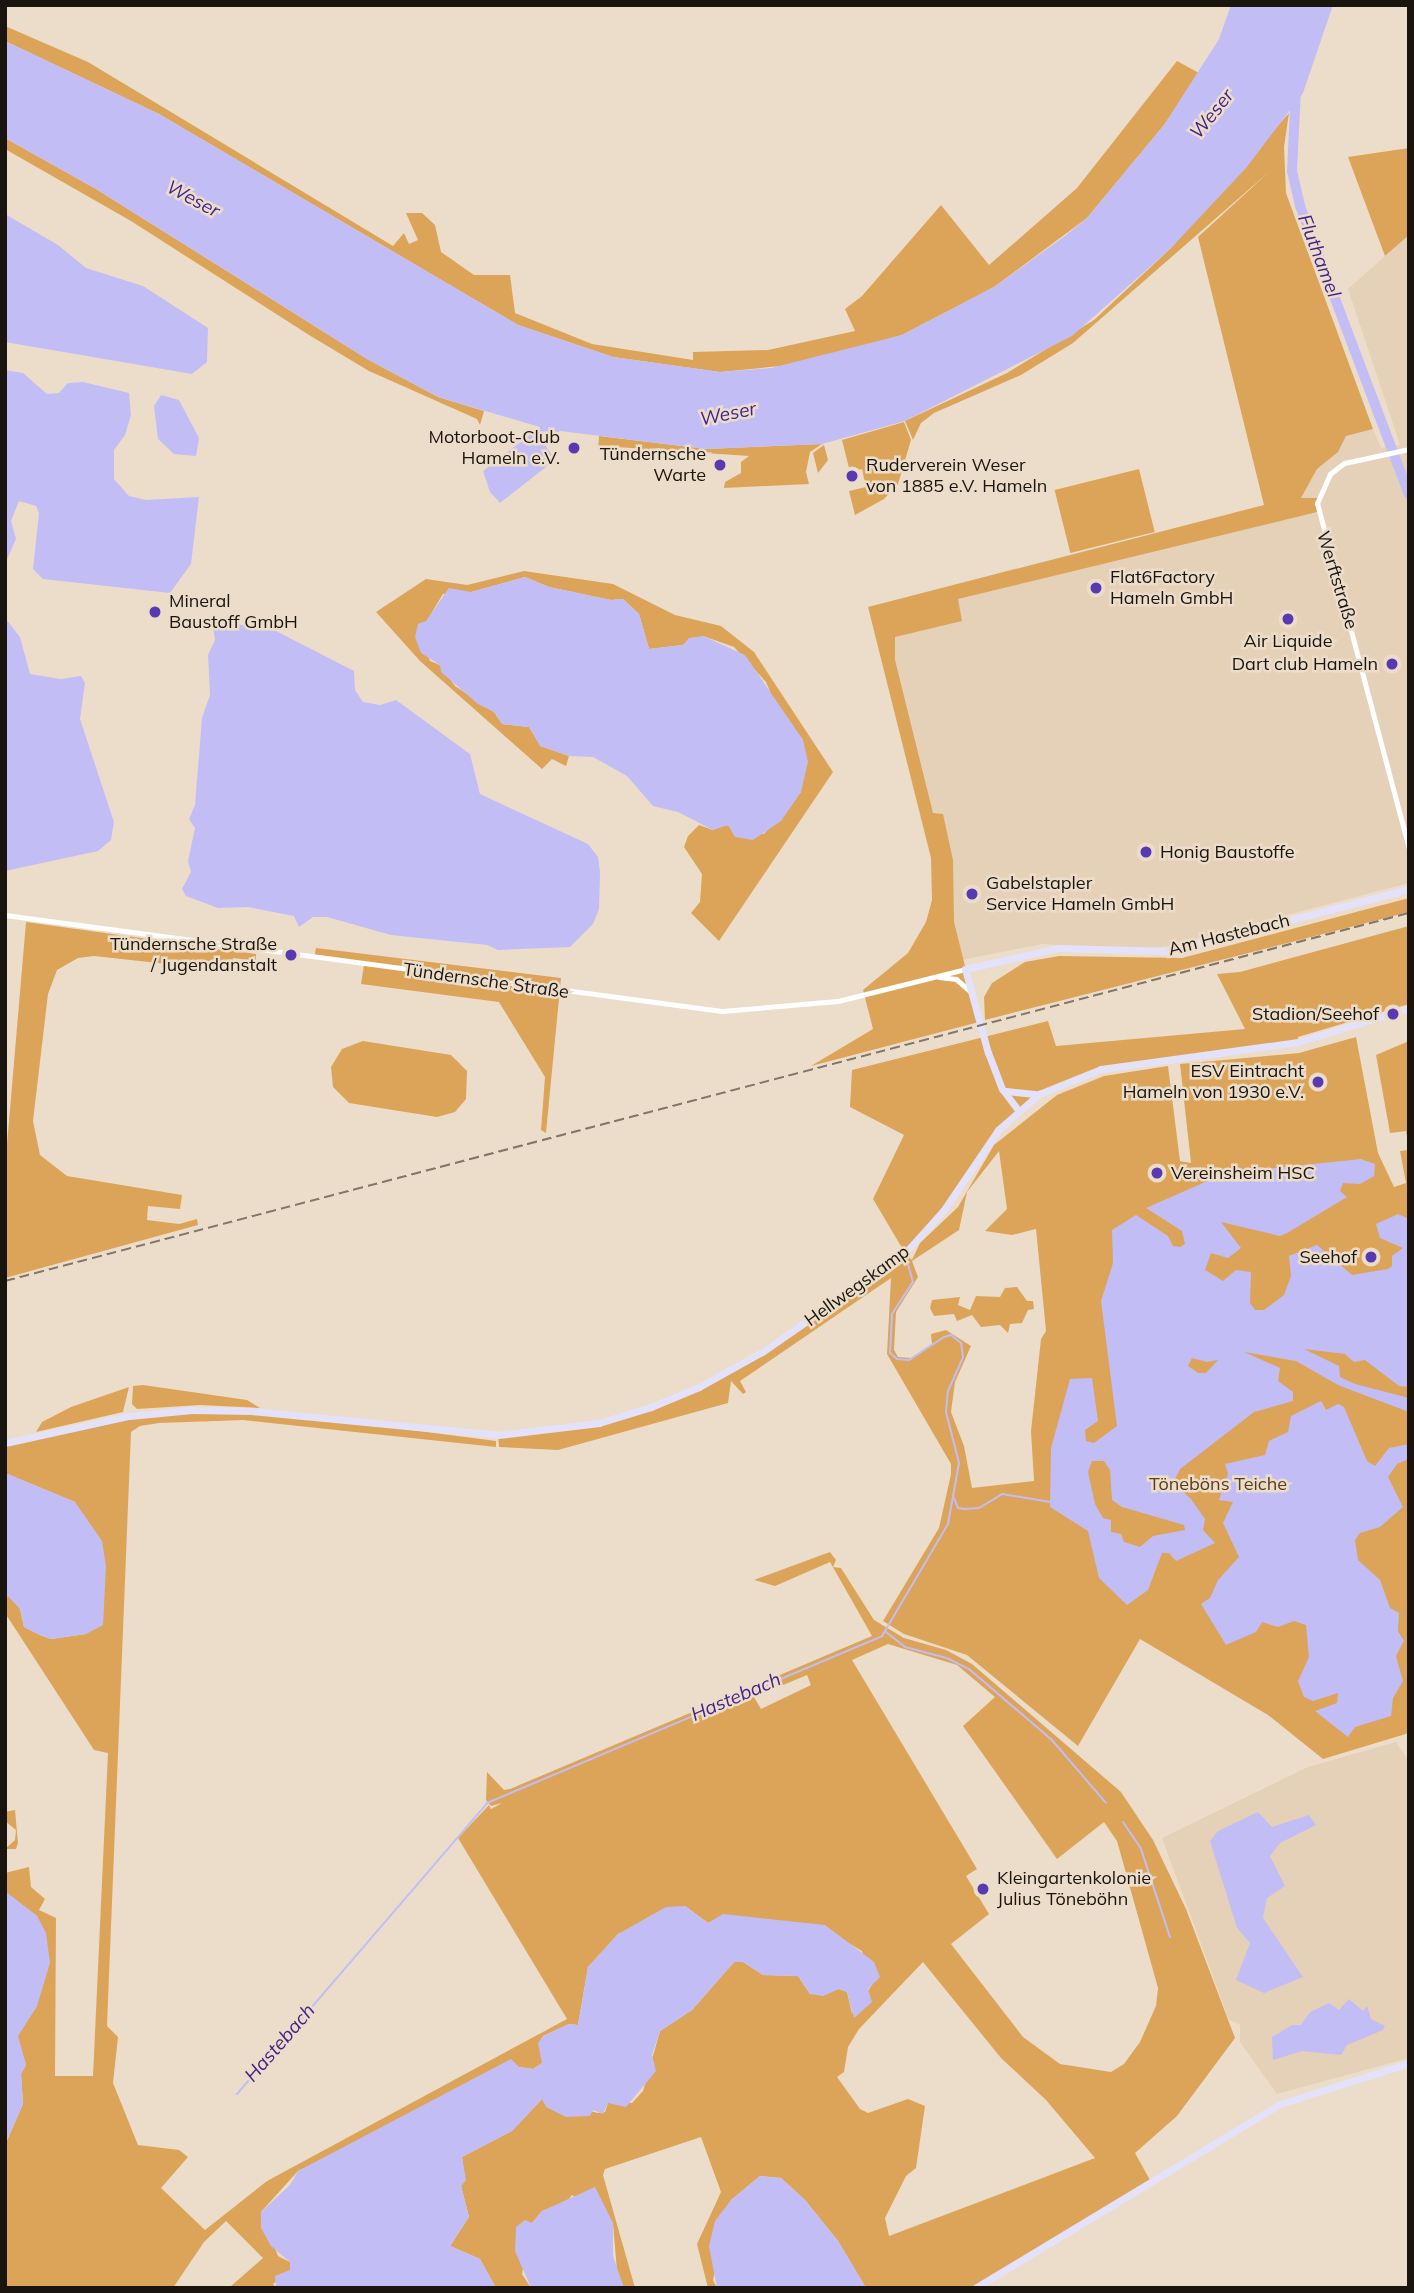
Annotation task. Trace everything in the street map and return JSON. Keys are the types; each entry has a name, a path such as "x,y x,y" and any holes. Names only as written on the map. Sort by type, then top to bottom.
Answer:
{"main road":[{"name":"Am Hastebach","path":"965,969 1058,948 1171,951 1409,889"},
{"path":"965,969 1002,1089 1018,1110"},
{"path":"1002,1089 1018,1096 1039,1094 1101,1069 1298,1042 1409,1008"},
{"name":"Hellwegskamp","path":"5,1443 128,1416 192,1410 251,1411 451,1434 547,1431 652,1407 699,1387 762,1352 921,1238 979,1153 1018,1110 1039,1094"},
{"path":"975,2288 1280,2104 1409,2063"}],"street":[{"name":"Werftstraße","path":"1409,449 1337,468 1318,498 1318,516 1357,643 1409,848"},
{"name":"Tündernsche Straße","path":"5,915 709,1010 799,1007 965,969"},
{"path":"932,977 956,979 971,992"}],"shaded area":[{"path":"1409,235 1409,883 1169,946 1138,950 1042,944 956,961 877,610 1301,498 1317,469 1338,452 1346,436 1373,429 1381,448 1400,445 1348,289"},
{"path":"1396,1742 1409,1761 1409,2058 1277,2094 1240,2042 1240,2024 1229,2020 1162,1838 1308,1767"}],"green space":[{"path":"5,26 88,62 393,246 404,233 409,244 418,240 406,213 422,213 435,225 441,252 474,275 510,275 515,313 592,344 693,360 693,352 768,350 855,331 845,309 862,296 941,205 989,265 1077,188 1177,61 1199,73 1164,125 1087,218 994,287 902,335 801,364 720,372 613,357 518,325 159,114 5,41"},
{"path":"1289,113 1284,147 1286,193 1373,429 1346,436 1338,452 1317,469 1301,498 1317,498 1317,512 958,599 962,621 895,637 895,660 933,813 943,814 953,860 954,922 979,1022 811,1066 873,1029 863,990 908,953 926,922 932,900 931,858 868,607 1264,505 1198,237 1270,171 1073,343 1021,375 934,413 921,423 913,440 905,421 1007,373 1094,320 1171,248"},
{"path":"5,138 96,189 367,359 438,397 484,411 480,425 477,419 369,371 309,335 131,221 5,149"},
{"path":"1409,148 1409,235 1385,256 1348,157"},
{"path":"904,422 911,440 898,484 884,499 855,515 849,491 866,487 862,469 850,472 842,440"},
{"path":"599,436 706,449 822,444 810,452 806,472 809,484 724,488 725,482 741,473 741,462 749,456 616,447 598,451"},
{"path":"824,445 828,460 818,473 813,453"},
{"path":"1139,469 1155,532 1070,553 1055,490"},
{"path":"524,571 613,584 675,615 721,626 754,652 833,772 719,941 691,913 700,902 702,874 684,847 688,836 699,825 713,830 721,824 764,834 801,792 803,740 776,706 766,682 734,647 703,636 683,645 649,649 639,614 623,599 611,600 549,587 525,577 471,592 443,594 426,622 418,624 430,661 440,665 455,686 494,712 502,724 529,727 541,746 569,756 566,766 552,759 542,769 420,661 376,612 426,579 467,585"},
{"path":"1409,898 1409,912 985,1020 984,997 992,983 1025,962 1059,956 1182,958"},
{"path":"26,922 256,954 256,961 233,958 231,971 94,956 78,958 57,970 48,994 33,1121 40,1155 67,1176 182,1195 180,1209 148,1206 147,1220 179,1224 197,1219 198,1225 5,1278 5,1168"},
{"path":"1409,926 1409,1004 1298,1037 1298,1042 1137,1062 1057,1084 995,1131 942,1211 905,1253 873,1199 904,1135 850,1107 852,1070 1048,1021 1056,1046 1245,1029 1217,974 1240,972"},
{"path":"316,948 561,978 546,1133 541,1130 545,1077 499,1002 361,984 364,965 314,958"},
{"path":"1356,1037 1378,1153 1394,1187 1406,1183 1400,1151 1409,1150 1409,1733 1323,1759 1268,1715 1140,1639 1078,1746 967,1655 904,1634 883,1621 939,1528 951,1474 951,1464 887,1354 891,1278 740,1381 746,1392 743,1394 731,1381 728,1403 558,1450 499,1447 498,1435 599,1423 651,1407 726,1373 905,1253 912,1260 920,1243 958,1207 994,1145 1057,1095 1104,1076 1168,1066 1180,1161 1191,1163 1180,1064 1299,1053","holes":["999,1151 1007,1209 985,1231 1012,1235 1036,1229 1046,1331 1041,1339 1031,1431 1034,1481 972,1488 964,1446 951,1412 955,1382 971,1346 946,1330 931,1334 932,1344 911,1358 898,1357 894,1350 896,1312 918,1277 912,1261 959,1230 967,1192"]},
{"path":"363,1041 451,1055 467,1071 466,1099 455,1112 437,1117 349,1103 333,1087 331,1067 342,1049"},
{"path":"1409,1041 1409,1147 1406,1131 1390,1133 1376,1055"},
{"path":"1017,1287 1027,1301 1033,1301 1034,1309 1028,1310 1022,1323 1010,1324 1008,1333 1000,1325 981,1327 972,1315 957,1321 954,1314 934,1316 930,1308 932,1300 960,1297 958,1305 970,1310 976,1296 1000,1297 1005,1288"},
{"path":"143,1385 247,1400 260,1408 200,1405 137,1409 132,1404 133,1386"},
{"path":"129,1387 123,1412 36,1432 42,1422 71,1407"},
{"path":"192,1410 311,1417 496,1441 496,1447 243,1420 159,1423 140,1426 131,1432 107,2026 118,2037 113,2083 138,2145 179,2150 188,2157 161,2188 205,2230 267,2181 567,2019 458,1838 489,1805 491,1809 502,1803 491,1806 486,1800 487,1772 504,1790 510,1789 872,1636 830,1562 775,1586 754,1580 830,1552 836,1560 833,1567 841,1568 874,1620 904,1638 946,1650 972,1664 1121,1792 1153,1840 1186,1909 1235,2038 1177,2116 1135,2153 1150,2180 975,2288 866,2288 838,2241 805,2200 781,2178 760,2176 731,2200 713,2280 717,2288 708,2288 697,2244 721,2192 701,2137 605,2169 603,2175 635,2288 624,2288 617,2271 613,2223 572,2195 565,2204 542,2211 532,2223 522,2274 531,2288 496,2288 480,2259 450,2246 469,2217 461,2186 465,2180 462,2157 512,2131 542,2099 598,2113 605,2112 608,2103 632,2103 643,2091 660,2031 692,2010 734,1962 743,1962 763,1975 798,1976 810,1994 839,1989 847,1992 852,2013 872,1985 862,1951 843,1940 716,1920 708,1923 685,1906 618,1934 588,1967 578,2025 569,2024 543,2036 542,2063 533,2069 519,2067 298,2171 261,2212 278,2256 290,2262 290,2270 273,2284 276,2288 231,2286 263,2258 226,2221 204,2242 173,2288 5,2288 5,2145 23,2104 21,2074 26,2065 17,2036 37,2006 37,1916 6,1893 5,1873 29,1867 31,1887 45,1899 39,1910 56,1918 55,2076 93,2076 108,1753 94,1750 5,1613 8,1592 20,1609 24,1627 51,1639 86,1634 75,1502 5,1473 5,1443 128,1416","holes":["888,1644 957,1665 995,1697 963,1726 1057,1859 1104,1822 1117,1841 1158,1988 1156,2006 1140,2042 1124,2064 1111,2072 1060,2064 1023,2037 951,1944 989,1914 966,1876 977,1869 852,1660","807,1675 811,1685 761,1709 754,1697","923,1962 1001,2058 1046,2100 1095,2158 889,2236 885,2218 906,2176 916,2168 925,2106 908,2099 868,2113 860,2109 837,2077 844,2072 848,2047 859,2029"]},
{"path":"15,1810 18,1843 16,1849 5,1849 15,1840 16,1830 5,1821 5,1812"}],"water":[{"name":"Weser","path":"1231,5 1333,5 1303,93 1246,168 1171,248 1072,336 905,421 822,444 706,449 560,431 544,443 555,460 500,503 490,492 483,471 540,427 438,397 367,359 96,189 5,138 5,41 159,114 518,325 613,357 720,372 771,368 902,335 994,287 1065,236 1087,218 1164,125 1219,39"},
{"path":"5,214 58,245 86,268 143,286 208,328 207,362 192,374 5,342"},
{"path":"5,370 23,373 47,394 59,393 68,383 83,382 129,393 131,415 125,435 114,450 114,479 129,496 146,500 199,497 191,564 170,593 43,579 33,569 39,513 36,506 19,501 11,521 16,539 5,564"},
{"path":"161,395 179,400 199,438 196,456 174,454 158,439 154,406"},
{"path":"525,577 549,587 611,600 623,599 639,614 649,649 683,645 689,638 703,636 745,655 803,740 808,762 801,792 781,821 753,840 735,837 728,825 713,830 678,812 653,806 627,776 593,757 569,756 540,746 529,727 502,724 494,712 478,704 441,672 440,665 421,653 415,637 418,624 426,621 449,588 471,592"},
{"path":"5,618 20,637 30,674 61,679 81,676 85,683 80,719 114,822 111,840 98,851 5,871"},
{"path":"236,624 276,631 354,671 355,690 363,702 380,705 396,700 470,754 480,794 588,844 598,857 600,872 599,909 593,924 570,947 498,950 487,945 391,935 327,917 313,917 299,927 294,916 248,907 218,908 186,896 182,889 191,872 188,861 195,828 189,819 195,805 202,718 210,695 208,655 215,640 213,627 227,629"},
{"name":"Töneböns Teiche","path":"1361,1159 1375,1164 1374,1176 1360,1184 1343,1183 1340,1191 1347,1197 1280,1236 1221,1222 1241,1248 1228,1258 1211,1253 1205,1270 1223,1281 1236,1270 1251,1272 1250,1303 1255,1310 1264,1310 1284,1295 1291,1276 1289,1256 1317,1245 1352,1275 1388,1269 1392,1266 1392,1256 1403,1248 1380,1238 1376,1224 1398,1214 1409,1219 1409,1387 1399,1386 1365,1360 1354,1362 1345,1354 1304,1349 1339,1366 1340,1377 1355,1384 1409,1398 1409,1412 1338,1385 1296,1361 1244,1352 1280,1368 1278,1381 1293,1392 1293,1401 1254,1412 1180,1469 1173,1483 1191,1499 1205,1519 1203,1530 1215,1543 1176,1561 1169,1553 1162,1553 1148,1590 1127,1605 1099,1578 1088,1531 1050,1507 1051,1448 1070,1379 1092,1378 1098,1421 1085,1430 1086,1441 1094,1443 1117,1426 1101,1301 1113,1263 1112,1230 1136,1215 1168,1236 1173,1246 1180,1247 1185,1244 1182,1231 1146,1208 1226,1173","holes":["1192,1358 1207,1362 1218,1360 1206,1373 1198,1373 1188,1366","1092,1461 1104,1461 1110,1470 1112,1500 1122,1507 1184,1525 1185,1530 1153,1536 1140,1547 1124,1542 1121,1534 1111,1532 1111,1520 1103,1518 1095,1504 1088,1472"]},
{"name":"Töneböns Teiche","path":"1321,1401 1326,1410 1338,1404 1344,1407 1367,1461 1375,1466 1389,1448 1409,1444 1409,1459 1397,1464 1388,1477 1403,1507 1380,1527 1360,1533 1355,1540 1358,1560 1380,1580 1390,1608 1399,1613 1398,1631 1404,1641 1396,1656 1403,1681 1393,1698 1391,1716 1355,1727 1348,1737 1315,1711 1337,1703 1338,1693 1313,1701 1304,1697 1298,1681 1309,1657 1306,1625 1294,1621 1278,1627 1262,1622 1256,1632 1226,1645 1201,1604 1210,1598 1218,1580 1239,1557 1223,1523 1233,1502 1219,1500 1228,1474 1225,1464 1265,1455 1269,1441 1288,1432 1291,1416"},
{"path":"5,1473 75,1502 102,1541 106,1566 103,1625 86,1634 51,1639 24,1627 20,1609 5,1593"},
{"path":"1258,1812 1272,1827 1309,1815 1316,1825 1280,1843 1270,1856 1285,1886 1267,1898 1263,1918 1303,1977 1264,1993 1236,1980 1250,1943 1237,1928 1210,1841 1218,1831"},
{"path":"5,1891 37,1916 46,1933 50,1963 37,2006 18,2036 26,2065 21,2074 23,2104 5,2145"},
{"path":"685,1906 708,1923 723,1914 825,1925 874,1962 880,1977 868,1989 872,2002 854,2018 847,1992 839,1989 823,1996 810,1994 798,1976 763,1975 743,1962 734,1962 692,2010 660,2031 652,2055 656,2071 626,2107 608,2103 603,2114 593,2110 590,2116 566,2117 546,2107 542,2099 512,2131 462,2157 466,2180 461,2186 469,2217 450,2246 480,2259 496,2288 276,2288 275,2276 290,2270 290,2262 271,2246 261,2228 261,2212 290,2185 298,2171 511,2059 519,2067 533,2069 542,2063 538,2043 543,2036 569,2024 578,2025 588,1967 618,1934 666,1907"},
{"path":"1349,1999 1363,2011 1367,2006 1371,2019 1385,2026 1383,2030 1347,2045 1341,2055 1302,2051 1273,2060 1272,2037 1292,2025 1301,2025 1310,2012 1329,2003 1339,2010"},
{"path":"760,2176 781,2178 805,2200 838,2241 866,2288 717,2288 709,2246 715,2221 731,2200"},
{"path":"595,2187 613,2223 613,2256 624,2288 531,2288 515,2251 516,2227 525,2220 532,2223 542,2211"}],"waterway":[{"name":"Fluthamel","path":"1296,89 1292,171 1300,206 1409,494"},
{"name":"Hastebach","path":"237,2094 487,1803 882,1636 948,1524 959,1463 946,1412 948,1391 963,1357 961,1343 951,1335 944,1337 909,1360 897,1359 890,1353 892,1314 913,1282 908,1264"},
{"path":"953,1496 958,1508 964,1509 979,1508 1002,1494 1050,1502"},
{"path":"886,1632 905,1647 947,1658 969,1669 1051,1739 1106,1803"},
{"path":"1123,1822 1141,1849 1170,1937"}],"railway":[{"path":"5,1281 1409,913"}],"place":[{"name":"Motorboot-Club Hameln e.V.","path":"574,448"},
{"name":"Tündernsche Warte","path":"720,465"},
{"name":"Ruderverein Weser von 1885 e.V. Hameln","path":"852,476"},
{"name":"Flat6Factory Hameln GmbH","path":"1096,588"},
{"name":"Mineral Baustoff GmbH","path":"155,612"},
{"name":"Air Liquide","path":"1288,619"},
{"name":"Dart club Hameln","path":"1392,664"},
{"name":"Honig Baustoffe","path":"1146,852"},
{"name":"Gabelstapler Service Hameln GmbH","path":"972,894"},
{"name":"Tündernsche Straße / Jugendanstalt","path":"291,955"},
{"name":"Stadion/Seehof","path":"1393,1014"},
{"name":"ESV Eintracht Hameln von 1930 e.V.","path":"1318,1082"},
{"name":"Vereinsheim HSC","path":"1157,1173"},
{"name":"Seehof","path":"1371,1257"},
{"name":"Kleingartenkolonie Julius Töneböhn","path":"983,1889"}]}
